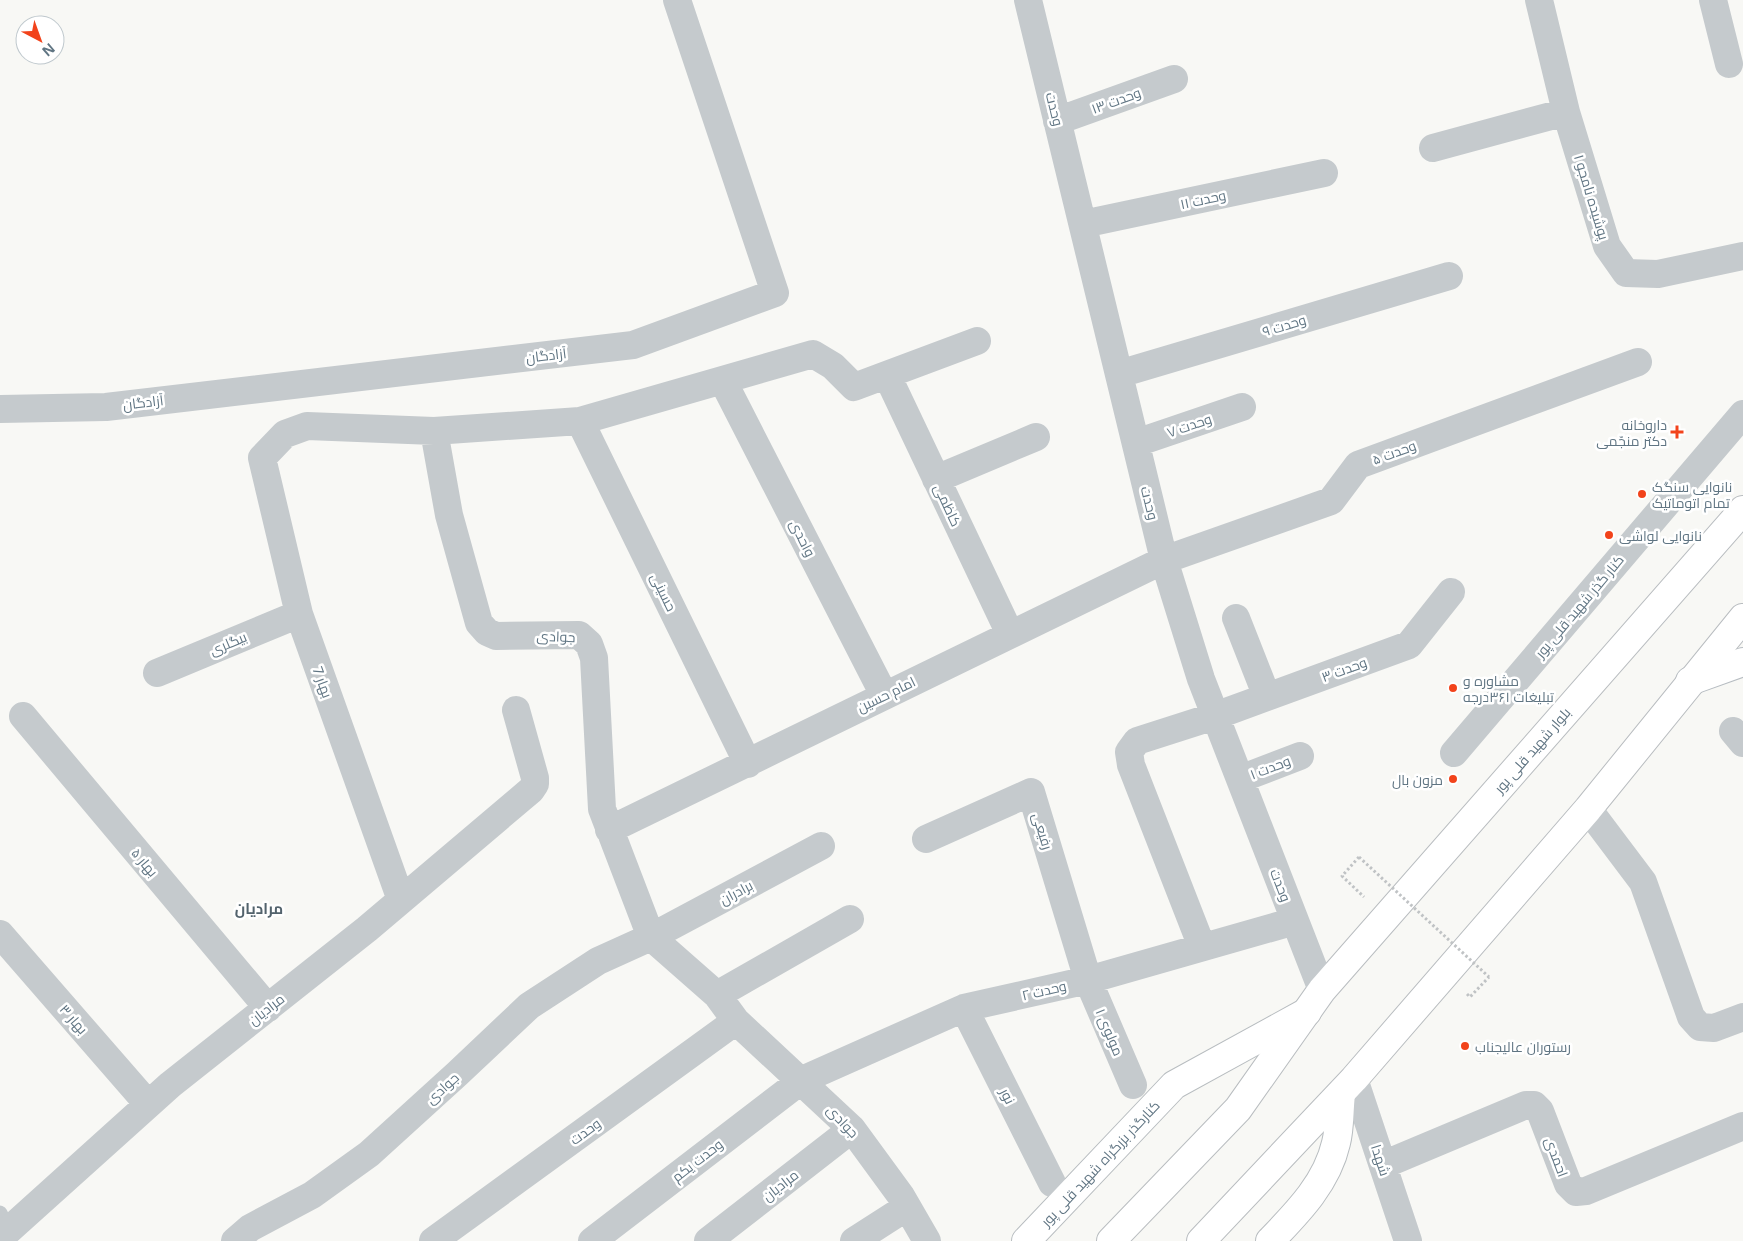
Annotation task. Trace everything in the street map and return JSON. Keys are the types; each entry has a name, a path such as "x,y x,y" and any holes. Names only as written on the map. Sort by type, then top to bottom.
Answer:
{"main road":[{"name":"بلوار شهید قلی پور","path":"1111,1241 1238,1109 1322,990 1743,510"},
{"path":"1201,1241 1348,1086 1588,810 1690,681 1743,618"},
{"path":"1690,681 1743,662"},
{"name":"کنارگذر بزرگراه شهید قلی پور","path":"1026,1241 1174,1085 1307,1012"},
{"path":"1270,1241 1300,1210 1325,1174 1336,1143 1348,1086"}],"street":[{"name":"آزادگان","path":"0,409 106,407 633,345 775,293 677,0"},
{"name":"وحدت","path":"1028,0 1164,560 1201,679 1322,990"},
{"name":"پوشیده نامجو ۱","path":"1539,0 1566,112 1607,246 1626,273 1658,274 1743,256"},
{"path":"1713,0 1729,64"},
{"name":"وحدت ۱۳","path":"1057,121 1174,80"},
{"path":"1433,148 1566,112"},
{"name":"وحدت ۱۱","path":"1082,224 1324,174"},
{"name":"وحدت ۹","path":"1119,374 1449,276"},
{"path":"434,431 580,421 723,382 813,354 834,366 854,387 977,341"},
{"name":"وحدت ۵","path":"1164,560 1331,501 1358,465 1638,362"},
{"name":"کاظمی","path":"887,375 1010,634"},
{"name":"واحدی","path":"723,382 884,695"},
{"name":"وحدت ۷","path":"1136,443 1242,407"},
{"name":"کنار گذر شهید قلی پور","path":"1454,753 1743,414"},
{"name":"حسینی","path":"580,421 748,764"},
{"name":"بهار 7","path":"400,900 299,614 262,458 285,434 307,426 434,431"},
{"name":"جوادی","path":"434,431 449,515 480,623 487,632 496,636 579,635 589,644 594,658 602,808 651,937 717,995 736,1021 802,1080 852,1129 907,1207 927,1241"},
{"path":"936,479 1036,437"},
{"name":"امام حسین","path":"609,830 1164,560"},
{"name":"وحدت ۳","path":"1202,947 1131,765 1129,752 1137,741 1215,716 1409,645 1452,592"},
{"name":"بیگلری","path":"157,673 299,614"},
{"path":"1236,618 1267,697"},
{"name":"مرادیان","path":"3,1227 148,1104 400,900 535,784 516,710"},
{"name":"بهار ۵","path":"23,716 268,1008"},
{"name":"وحدت ۱","path":"1240,779 1300,756"},
{"name":"رفیعی","path":"926,839 1030,792 1088,980"},
{"path":"1588,810 1643,882 1690,1017 1700,1027 1714,1028 1743,1017"},
{"name":"برادران","path":"651,937 820,846"},
{"path":"717,995 850,919"},
{"name":"وحدت ۲","path":"802,1080 964,1008 1088,980 1295,921"},
{"name":"بهار ۳","path":"0,934 148,1104"},
{"name":"جوادی","path":"235,1241 250,1228 312,1195 369,1154 529,1006 598,961 651,937"},
{"name":"مولوی ۱","path":"1088,980 1132,1085"},
{"name":"نور","path":"964,1008 1052,1183"},
{"name":"وحدت","path":"433,1241 736,1021"},
{"name":"وحدت یکم","path":"592,1241 802,1080"},
{"name":"شهدا","path":"1348,1086 1383,1165 1408,1241"},
{"name":"احمدی","path":"1383,1165 1526,1105 1534,1106 1540,1111 1568,1184 1576,1192 1586,1191 1743,1126"},
{"name":"مرادیان","path":"708,1241 852,1129"},
{"path":"854,1241 907,1207"}],"path":[{"path":"1342,876 1359,857 1489,977 1470,997"}],"place":[{"name":"داروخانه دکتر منجّمی","path":"1677,432"},
{"name":"نانوایی سنگک تمام اتوماتیک","path":"1642,494"},
{"name":"نانوایی لواشی","path":"1609,535"},
{"name":"مشاوره و تبلیغات ۳۶۱درجه","path":"1453,688"},
{"name":"مزون بال","path":"1453,779"},
{"name":"رستوران عالیجناب","path":"1465,1046"}],"district":[{"name":"مرادیان","path":"259,908"}]}
